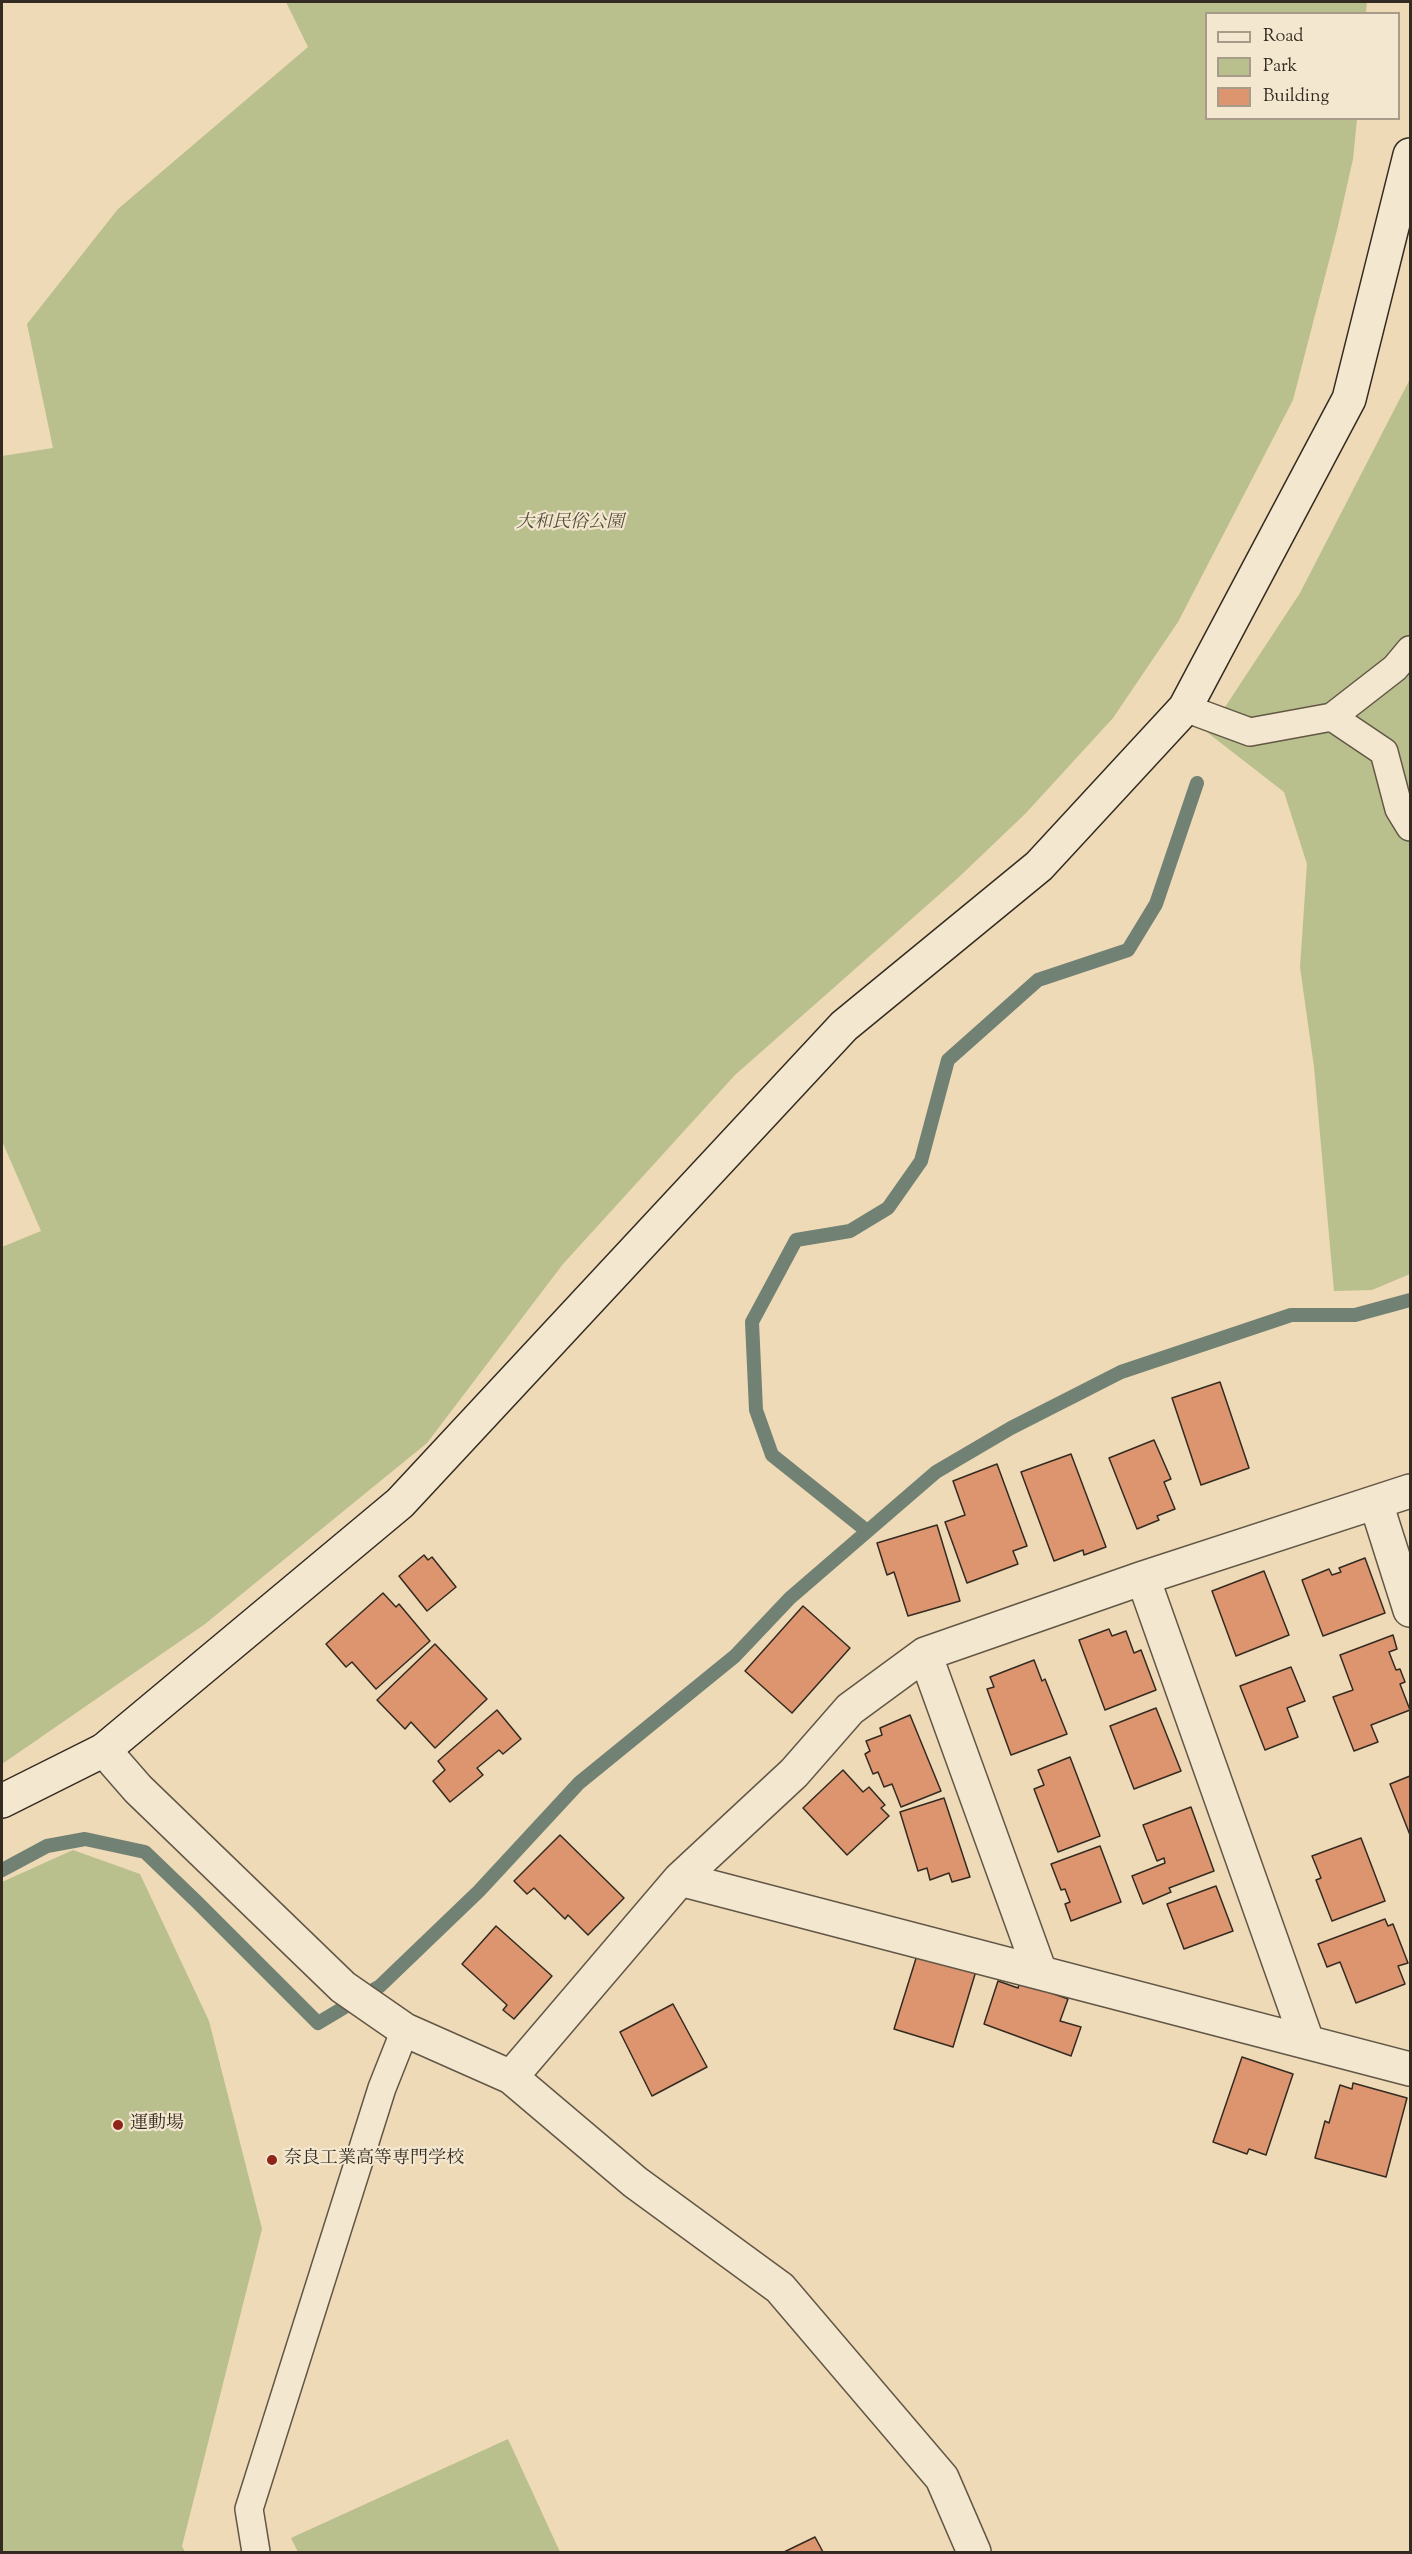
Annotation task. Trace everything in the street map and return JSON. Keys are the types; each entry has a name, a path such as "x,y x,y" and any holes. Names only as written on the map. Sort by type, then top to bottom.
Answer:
{"street":[{"path":"2,1801 104,1750 400,1503 844,1026 1039,866 1185,708 1349,399 1410,155"},
{"path":"511,2077 680,1879 794,1773 850,1709 925,1654 1143,1578 1410,1491"},
{"path":"1376,1503 1410,1610"},
{"path":"1143,1578 1307,2041"},
{"path":"925,1654 1040,1972"},
{"path":"104,1750 138,1789 343,1987 391,2021 511,2077 635,2182 780,2288 942,2478 974,2553"},
{"path":"680,1879 1410,2069"}],"lane":[{"path":"1185,708 1250,732 1332,717 1395,668 1410,650"},
{"path":"1332,717 1384,752 1399,809 1410,828"},
{"path":"256,2553 249,2509 382,2088 391,2021"}],"green space":[{"name":"大和民俗公園","path":"286,2 1367,2 1366,12 1205,12 1205,120 1357,120 1353,159 1293,400 1178,622 1113,718 1026,813 958,878 735,1075 563,1264 427,1443 205,1624 2,1764 2,1247 41,1231 2,1141 2,456 53,448 27,324 118,209 308,47"},
{"path":"1410,379 1410,1274 1372,1290 1334,1291 1314,1067 1300,967 1307,864 1284,792 1208,733 1300,593"},
{"name":"運動場","path":"73,1850 140,1874 209,2021 262,2229 182,2546 185,2552 2,2552 2,1882"},
{"path":"508,2439 560,2552 298,2552 291,2538"}],"building":[{"path":"1220,1382 1249,1468 1201,1485 1172,1398"},
{"path":"1154,1440 1171,1479 1164,1482 1175,1509 1157,1516 1159,1520 1137,1529 1109,1458"},
{"path":"1071,1454 1106,1547 1084,1555 1083,1550 1054,1561 1021,1472"},
{"path":"997,1464 1027,1546 1013,1551 1018,1564 967,1583 945,1522 965,1515 953,1481"},
{"path":"937,1525 960,1601 908,1616 894,1572 887,1575 877,1543"},
{"path":"424,1555 428,1560 432,1557 456,1587 427,1611 399,1576"},
{"path":"1365,1558 1385,1613 1323,1636 1302,1580 1329,1569 1332,1575 1341,1572 1339,1568"},
{"path":"1264,1571 1289,1635 1236,1656 1212,1591"},
{"path":"383,1593 396,1607 399,1604 430,1641 376,1689 352,1662 346,1667 326,1644"},
{"path":"803,1606 850,1648 792,1713 745,1671"},
{"path":"1109,1629 1112,1636 1126,1631 1134,1653 1141,1650 1156,1690 1105,1710 1079,1640"},
{"path":"1393,1635 1397,1649 1389,1652 1396,1670 1400,1669 1405,1682 1400,1684 1410,1710 1371,1725 1378,1742 1354,1751 1333,1697 1353,1690 1340,1655"},
{"path":"435,1644 487,1699 435,1748 411,1722 405,1729 377,1700"},
{"path":"1034,1660 1042,1681 1045,1679 1067,1734 1011,1755 987,1689 994,1687 990,1677"},
{"path":"1291,1667 1305,1701 1287,1708 1298,1737 1265,1750 1240,1686"},
{"path":"1156,1708 1181,1771 1134,1789 1110,1726"},
{"path":"497,1710 521,1739 503,1754 499,1750 477,1768 483,1775 450,1802 433,1781 445,1770 438,1761"},
{"path":"910,1715 941,1791 901,1807 892,1784 884,1787 878,1772 873,1774 865,1754 870,1751 866,1741 882,1735 880,1728"},
{"path":"1070,1757 1100,1836 1058,1852 1034,1789 1044,1785 1038,1770"},
{"path":"843,1770 863,1792 869,1787 885,1805 881,1808 889,1816 847,1855 803,1808"},
{"path":"1410,1776 1410,1835 1390,1784"},
{"path":"944,1798 970,1877 952,1882 949,1873 930,1880 927,1868 918,1871 900,1812"},
{"path":"1191,1807 1214,1871 1169,1888 1171,1892 1143,1904 1132,1876 1165,1863 1164,1858 1157,1861 1143,1825"},
{"path":"560,1835 624,1898 588,1935 568,1915 565,1919 534,1888 527,1894 514,1881"},
{"path":"1361,1838 1385,1901 1332,1921 1316,1880 1321,1878 1312,1856"},
{"path":"1100,1846 1121,1902 1071,1921 1065,1904 1070,1902 1065,1889 1061,1890 1051,1864"},
{"path":"1216,1886 1233,1931 1184,1949 1167,1904"},
{"path":"1385,1919 1388,1926 1393,1924 1408,1963 1398,1966 1405,1984 1356,2003 1340,1962 1327,1967 1318,1944"},
{"path":"496,1926 552,1976 514,2019 503,2010 507,2005 462,1964"},
{"path":"918,1952 976,1971 953,2047 894,2029"},
{"path":"998,1981 1018,1988 1020,1982 1068,1999 1060,2021 1081,2027 1071,2056 984,2024"},
{"path":"673,2004 707,2067 652,2096 620,2032"},
{"path":"1242,2057 1293,2074 1266,2155 1249,2149 1247,2154 1213,2142"},
{"path":"1353,2083 1407,2098 1386,2177 1315,2158 1325,2121 1329,2123 1340,2085 1352,2089"},
{"path":"815,2537 823,2552 784,2552"}],"waterway":[{"path":"867,1531 772,1455 756,1410 752,1322 796,1240 850,1231 888,1208 921,1161 948,1060 1038,980 1128,950 1156,904 1197,783"},
{"path":"2,1870 47,1846 85,1839 145,1852 318,2023 380,1986 479,1891 579,1783 735,1656 790,1598 936,1472 1011,1428 1121,1372 1291,1315 1355,1315 1410,1300"}],"place":[{"name":"運動場","path":"118,2125"},
{"name":"奈良工業高等専門学校","path":"272,2160"}]}
